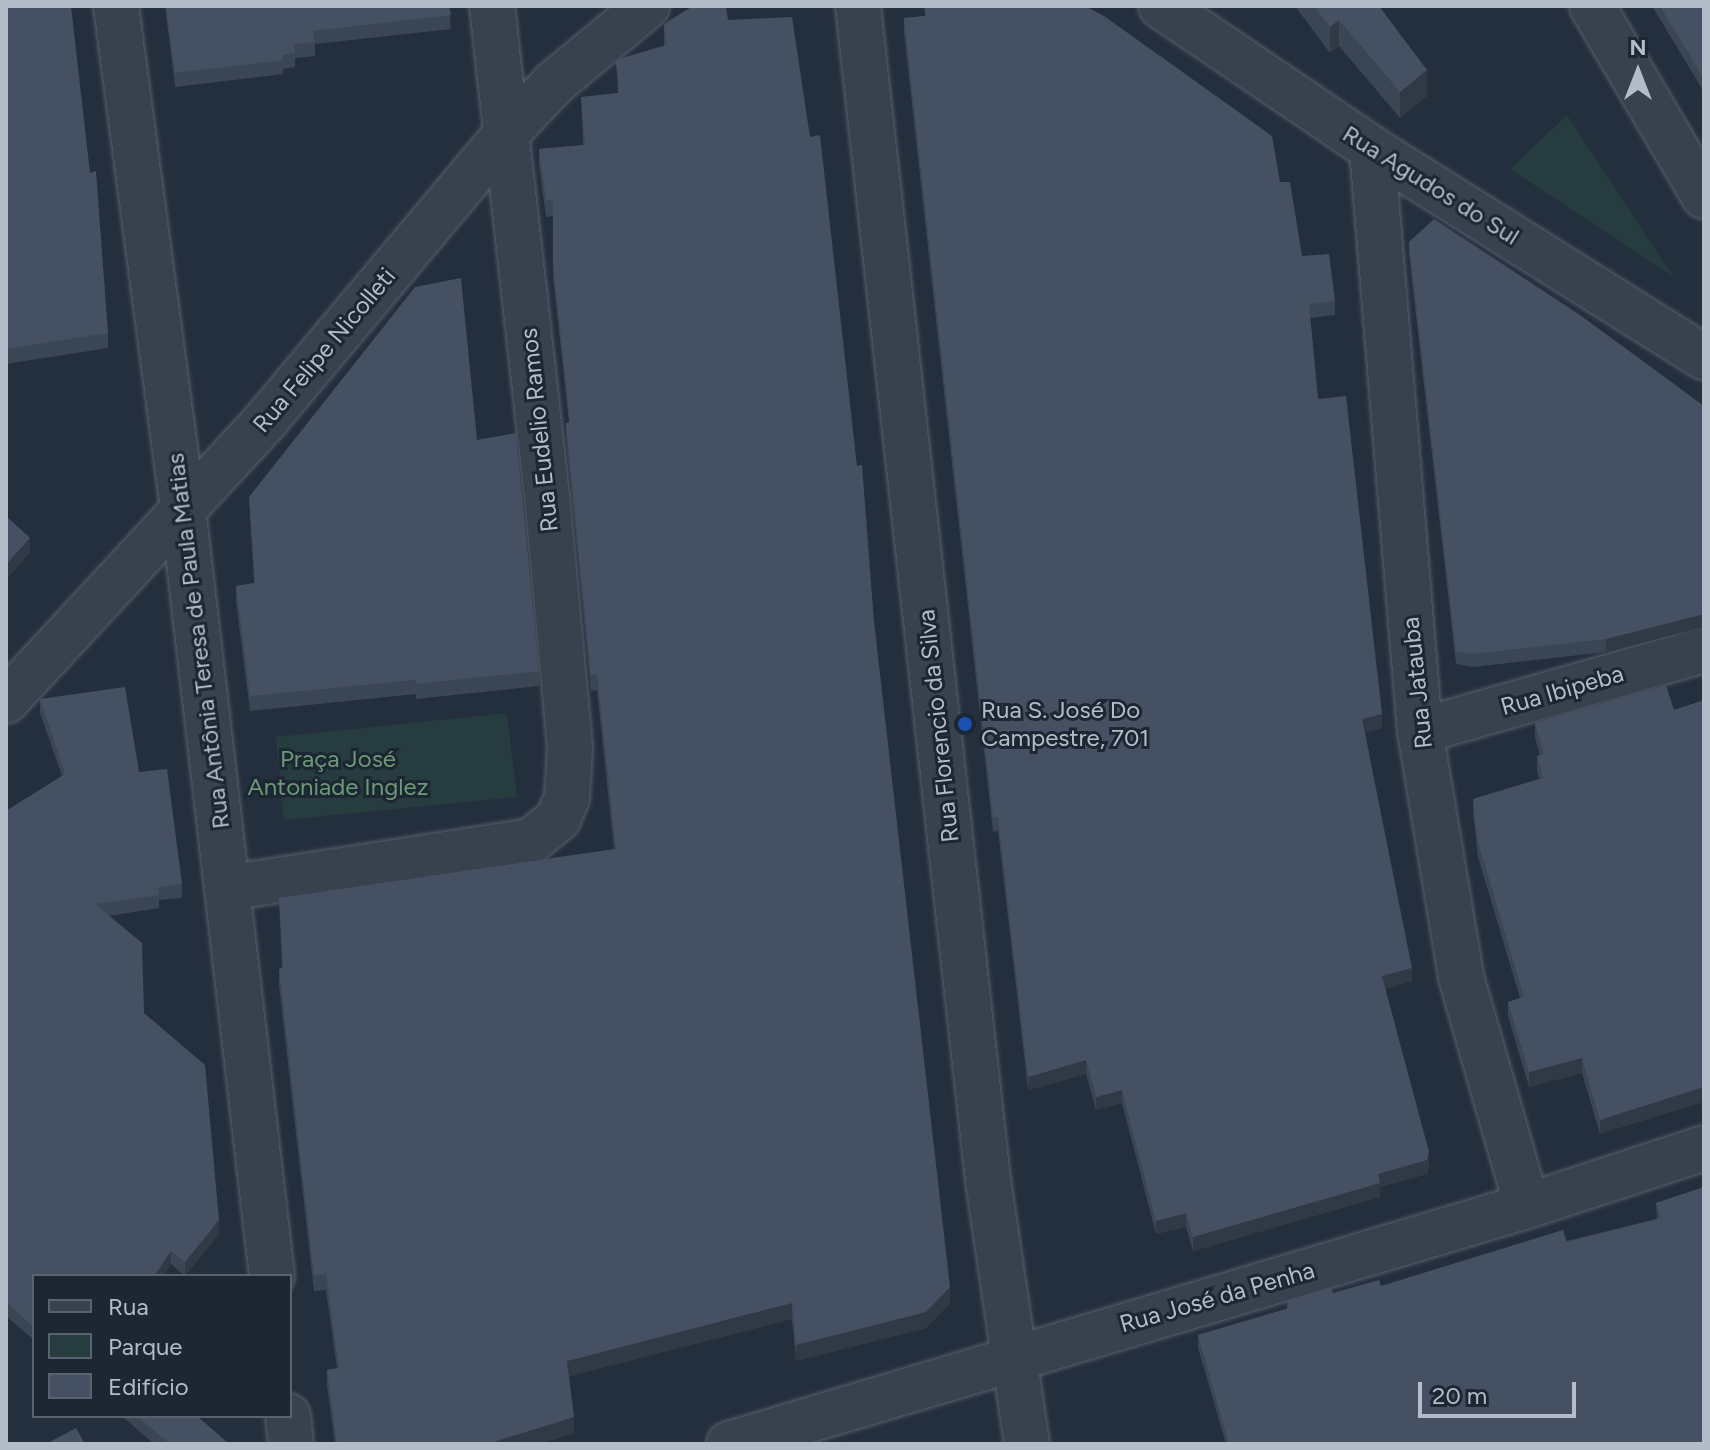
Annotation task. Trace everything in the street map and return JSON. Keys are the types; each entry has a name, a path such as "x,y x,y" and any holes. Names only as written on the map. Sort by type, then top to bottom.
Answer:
{"street":[{"name":"Rua Antônia Teresa de Paula Matias","path":"116,6 183,509 272,1274"},
{"name":"Rua Eudelio Ramos","path":"227,888 489,851 531,841 558,819 567,798 570,748 492,6"},
{"name":"Rua Felipe Nicolleti","path":"6,701 266,420 506,134 554,83 647,6"},
{"name":"Rua Florencio da Silva","path":"858,6 1011,1357 1027,1444"},
{"name":"Rua Agudos do Sul","path":"1161,6 1372,149 1704,357"},
{"path":"1592,6 1704,196"},
{"name":"Rua Jatauba","path":"1372,149 1420,731 1461,977 1527,1206"},
{"name":"Rua Ibipeba","path":"1420,731 1704,650"},
{"name":"Rua José da Penha","path":"729,1444 1011,1357 1527,1206 1704,1148"},
{"path":"288,1418 291,1444"}],"green space":[{"path":"1567,115 1673,277 1510,169"},
{"name":"Praça José Antoniade Inglez","path":"507,713 517,797 284,820 276,737"}],"building":[{"path":"6,6 71,6 90,173 96,171 108,333 6,349"},
{"path":"166,6 449,6 451,15 313,31 315,42 294,44 295,53 282,55 283,60 175,73"},
{"path":"693,6 726,6 728,20 792,17 810,137 820,135 857,466 862,465 874,622 950,1287 926,1312 796,1345 792,1303 567,1361 574,1417 487,1444 337,1444 327,1370 339,1368 326,1274 314,1275 279,969 283,968 279,898 616,849 597,674 591,675 566,423 570,422 553,261 553,200 546,200 539,149 585,145 581,97 619,93 616,60 666,45 664,24"},
{"path":"925,6 1085,6 1104,16 1272,136 1280,182 1290,182 1302,256 1329,254 1335,301 1309,304 1318,399 1346,396 1382,714 1362,719 1412,968 1382,976 1429,1152 1427,1160 1378,1174 1380,1183 1193,1237 1186,1213 1156,1221 1122,1090 1096,1097 1086,1060 1028,1077 998,817 993,818 904,18 926,16"},
{"path":"1314,6 1379,6 1427,70 1400,92 1339,20 1330,27"},
{"path":"1660,6 1704,6 1704,79"},
{"path":"1434,219 1580,315 1704,406 1704,614 1606,639 1473,654 1456,651 1409,242"},
{"path":"461,278 477,440 516,433 539,671 250,696 236,586 255,583 249,497 415,287"},
{"path":"6,516 30,538 6,565"},
{"path":"1666,685 1674,710 1704,700 1704,1087 1600,1120 1582,1058 1529,1072 1508,1002 1524,997 1478,842 1473,799 1543,778 1537,756 1544,754 1535,723"},
{"path":"125,687 139,772 167,769 182,884 158,887 159,895 95,904 142,943 144,1013 205,1065 219,1220 185,1262 171,1251 155,1274 32,1274 32,1325 6,1302 6,811 65,774 40,699"},
{"path":"1704,1187 1704,1444 1229,1444 1198,1335 1289,1308 1287,1300 1331,1287 1333,1293 1379,1280 1381,1286 1563,1230 1567,1242 1661,1218 1656,1203"},
{"path":"139,1418 199,1418 229,1444 170,1444"},
{"path":"76,1428 85,1444 46,1444"}],"place":[{"name":"Rua S. José Do Campestre, 701","path":"965,724"}]}
